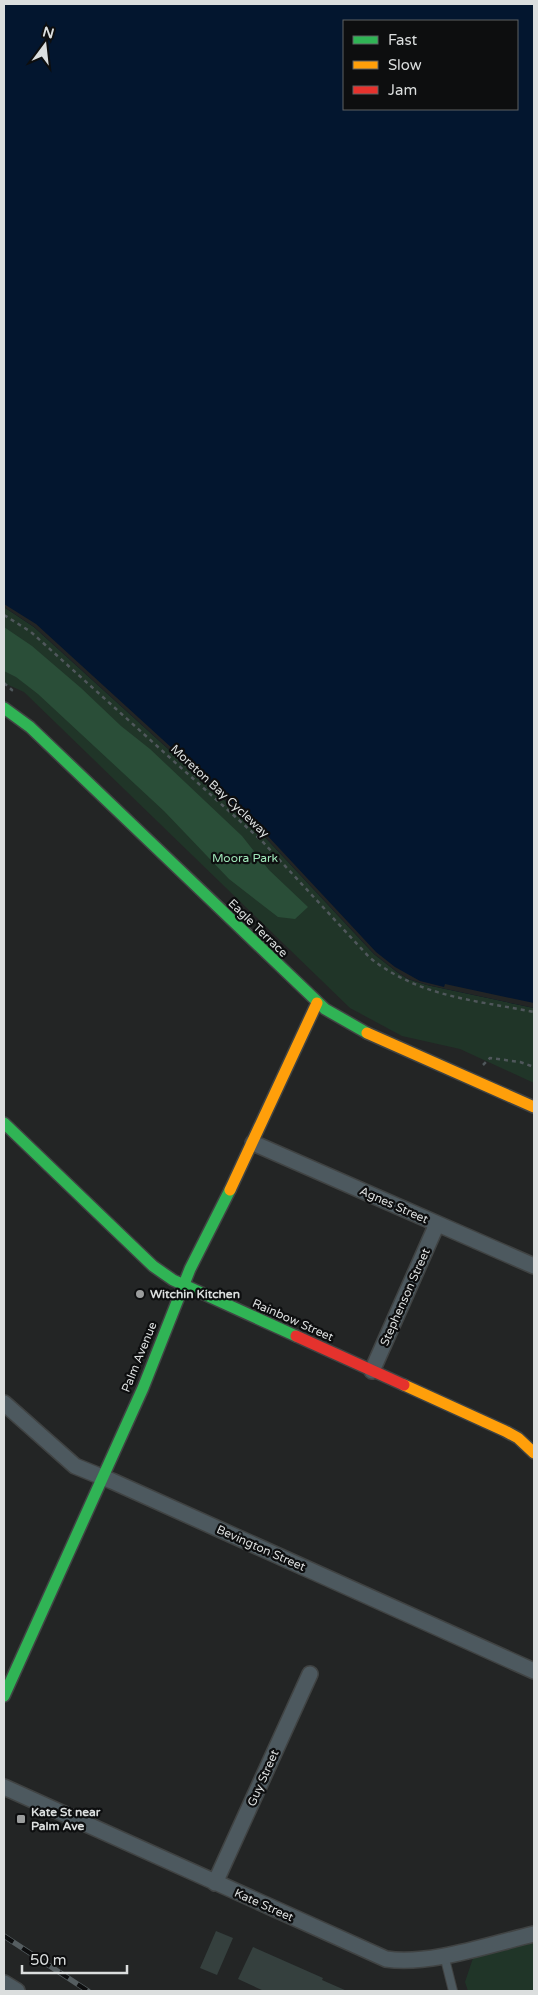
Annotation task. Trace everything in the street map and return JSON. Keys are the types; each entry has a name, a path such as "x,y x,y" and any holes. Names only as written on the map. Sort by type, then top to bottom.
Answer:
{"street":[{"name":"Eagle Terrace","path":"4,708 30,727 318,1003 344,1022 377,1039 444,1066 534,1107"},
{"name":"Palm Avenue","path":"4,1696 143,1388 183,1285 254,1143 318,1003"},
{"name":"Rainbow Street","path":"4,1123 153,1266 183,1285 505,1431 532,1448"},
{"name":"Agnes Street","path":"254,1143 534,1266"},
{"name":"Stephenson Street","path":"372,1371 437,1224"},
{"name":"Bevington Street","path":"4,1403 65,1459 82,1470 534,1671"},
{"name":"Guy Street","path":"215,1883 310,1674"},
{"name":"Kate Street","path":"4,1787 379,1956 410,1960 444,1955 534,1934"},
{"path":"4,1983 17,1991"}],"lane":[{"path":"444,1955 453,1991"}],"path":[{"name":"Moreton Bay Cycleway","path":"4,615 31,632 262,841 370,958 389,972 423,989 534,1012"},
{"path":"482,1066 490,1058 520,1062 534,1067"}],"green space":[{"name":"Moora Park","path":"4,606 38,626 534,1006 534,1083 460,1049 402,1036 350,1008 24,692 4,683"},
{"path":"4,627 32,646 81,688 121,726 150,749 242,836 269,870 308,907 295,919 278,917 229,879 164,811 38,694 16,677 4,671"},
{"path":"534,1943 534,1991 468,1991 465,1982 474,1955"}],"water":[{"path":"4,4 534,4 534,1008 427,985 408,979 397,972 374,954 263,835 34,627 4,607"}],"pier":[{"path":"4,604 36,624 265,833 376,952 395,967 420,981 444,987 445,984 534,1003 534,1008 427,985 408,979 397,972 374,954 263,835 34,627 4,607"}],"building":[{"path":"216,1931 233,1938 217,1975 200,1968"},
{"path":"253,1947 323,1978 322,1980 347,1991 264,1991 238,1979"}],"railway":[{"path":"4,1936 88,1991"}],"traffic: fast":[{"path":"4,708 30,727 325,1009 367,1033"},
{"path":"4,1123 153,1266 173,1280 296,1336"},
{"path":"4,1696 143,1388 190,1269 230,1190"}],"traffic: slow":[{"path":"230,1190 317,1003"},
{"path":"367,1033 534,1107"},
{"path":"404,1385 505,1431 518,1438 534,1453"}],"traffic: jam":[{"path":"296,1336 404,1385"}],"place":[{"name":"Witchin Kitchen","path":"140,1294"},
{"name":"Kate St near Palm Ave","path":"21,1819"}]}
